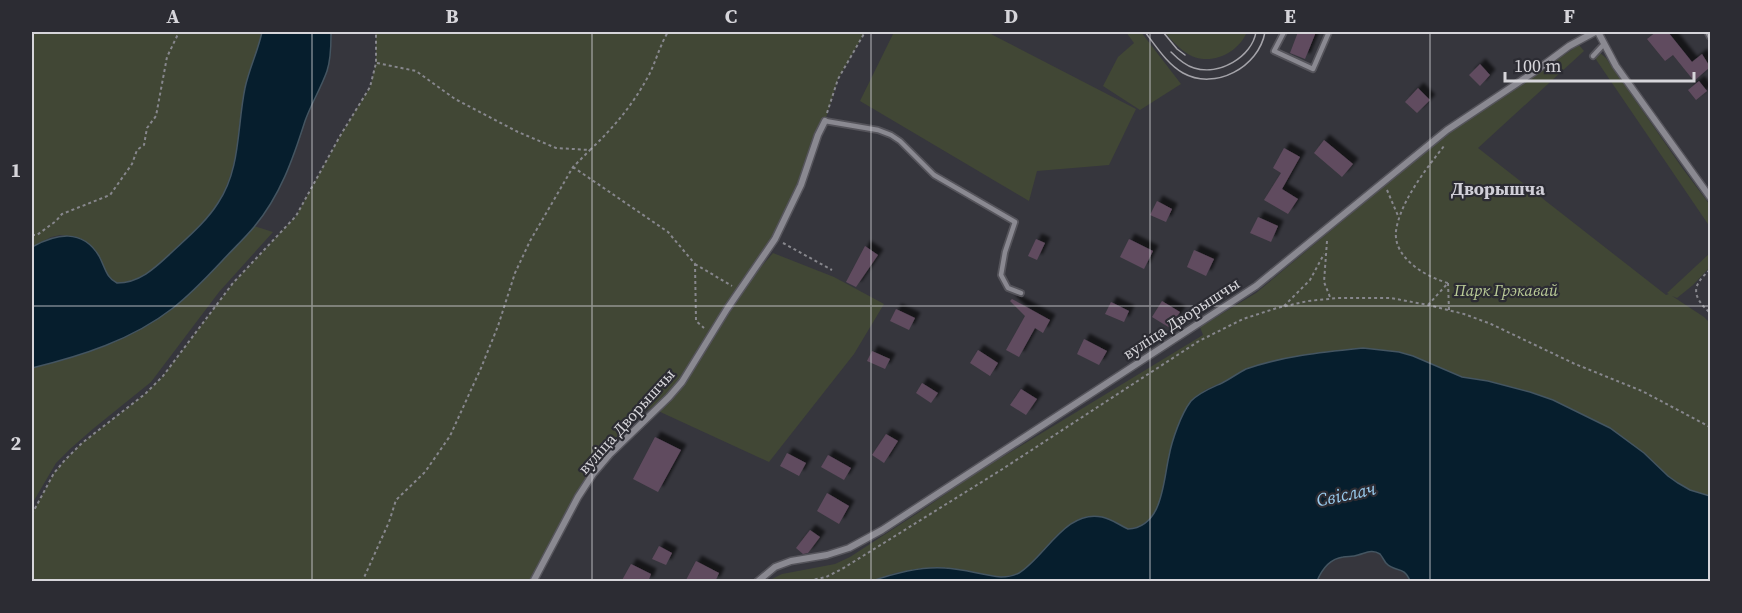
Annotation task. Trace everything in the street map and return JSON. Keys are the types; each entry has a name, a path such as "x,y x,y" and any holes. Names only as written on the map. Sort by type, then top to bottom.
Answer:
{"street":[{"name":"вуліца Дворышчы","path":"757,582 775,567 791,561 827,555 849,548 882,530 1256,286 1447,130 1569,46 1596,32 1616,66 1710,197"},
{"path":"1708,32 1710,36"},
{"name":"вуліца Дворышчы","path":"533,582 578,497 593,474 682,382 775,239 801,185 825,121"}],"lane":[{"path":"1284,32 1274,51 1313,69 1329,32"},
{"path":"1593,56 1604,44"},
{"path":"825,121 878,130 891,135 900,141 934,176 1015,222 1005,252 1001,274 1008,288 1021,293"}],"path":[{"path":"32,235 38,235 62,214 110,195 132,164 137,150 144,145 147,128 156,116 166,57 179,32"},
{"path":"32,514 54,473 65,460 82,443 145,394 163,376 233,283 296,216 370,87 376,63 376,32"},
{"path":"362,582 389,522 396,500 425,472 450,436 494,336 515,273 530,241 573,167 631,106 668,32"},
{"path":"825,121 838,79 865,32"},
{"path":"376,63 416,71 455,99 518,132 556,148 590,150"},
{"path":"1446,143 1415,187 1402,211 1396,232 1399,247 1412,265 1434,279 1448,283"},
{"path":"573,167 668,232 695,264 740,291"},
{"path":"1383,182 1400,219"},
{"path":"1329,227 1325,251 1324,282 1331,298"},
{"path":"775,239 832,270"},
{"path":"1284,306 1310,280 1325,251"},
{"path":"695,264 696,321 712,335"},
{"path":"1710,270 1697,283 1695,293 1710,313"},
{"path":"1428,305 1448,283"},
{"path":"1448,283 1449,310"},
{"path":"803,582 826,577 842,569 1001,470 1199,341 1243,319 1284,306 1331,298 1390,298 1449,310 1491,324 1575,364 1642,391 1710,427"}],"green space":[{"path":"32,32 262,32 243,97 234,162 220,199 200,225 156,267 145,276 132,282 112,281 86,242 78,238 60,235 32,247"},
{"path":"376,32 865,32 838,79 825,121 775,238 734,292 710,332 740,291 773,253 834,277 884,304 854,354 769,462 656,410 659,403 628,422 578,495 532,581 32,581 32,514 54,473 82,443 145,394 163,376 233,283 296,216 370,87 376,63"},
{"path":"894,32 987,32 1136,109 1109,165 1037,171 1029,201 860,101"},
{"path":"1126,32 1141,32 1181,84 1140,110 1103,86 1118,57 1134,43"},
{"path":"1165,32 1247,32 1229,53 1212,59 1203,59 1185,52"},
{"name":"Парк Грэкавай","path":"1579,45 1584,51 1478,148 1666,295 1710,253 1710,267 1677,298 1672,296 1710,323 1710,496 1690,490 1668,476 1644,453 1530,392 1462,377 1426,361 1363,348 1269,362 1242,371 1205,390 1187,407 1183,416 1172,444 1160,502 1148,520 1140,526 1128,529 1114,521 1079,520 1056,536 1018,574 1001,577 945,568 895,573 872,581 766,582 782,574 835,564 850,557 976,473 1203,335 1200,327 1256,293 1449,132"},
{"path":"1599,52 1606,58 1710,205 1710,227 1595,58"},
{"path":"254,226 273,232 219,292 151,382 94,428 56,463 32,504 32,368 106,346 158,319 218,265"}],"water":[{"path":"262,32 331,32 327,71 307,115 285,177 263,215 199,285 180,303 157,319 106,346 32,368 32,247 59,237 77,237 92,247 108,275 117,283 133,280 147,273 184,241 213,210 231,176 245,88"},
{"name":"Свіслач","path":"1363,348 1399,352 1462,377 1530,392 1553,400 1610,428 1644,453 1678,483 1690,490 1710,496 1710,581 1410,581 1405,573 1389,566 1380,554 1372,552 1343,557 1330,562 1317,581 872,581 926,568 959,570 1001,577 1010,576 1029,566 1057,536 1078,520 1089,516 1102,517 1128,529 1140,526 1155,512 1163,490 1175,435 1184,413 1194,398 1246,369 1304,355"}],"building":[{"path":"1298,32 1316,32 1305,59 1290,53"},
{"path":"1656,32 1668,32 1692,62 1702,54 1710,67 1694,81 1673,55 1665,61 1647,39"},
{"path":"1480,64 1490,75 1480,86 1469,75"},
{"path":"1699,81 1707,91 1696,100 1688,90"},
{"path":"1418,88 1430,100 1417,113 1405,102"},
{"path":"1324,140 1353,164 1342,177 1314,153"},
{"path":"1284,148 1300,157 1282,189 1298,199 1288,214 1264,200 1281,173 1273,168"},
{"path":"1157,201 1172,209 1166,222 1150,215"},
{"path":"1258,217 1278,226 1271,242 1250,233"},
{"path":"1036,239 1045,243 1037,260 1028,256"},
{"path":"1129,239 1153,251 1144,269 1120,257"},
{"path":"865,246 878,255 856,287 846,282"},
{"path":"1194,250 1214,259 1206,276 1187,267"},
{"path":"1012,299 1050,320 1043,333 1035,328 1019,357 1006,350 1025,316 1010,301"},
{"path":"1162,301 1180,312 1170,328 1152,317"},
{"path":"1111,302 1129,311 1124,322 1105,314"},
{"path":"896,309 915,318 909,330 890,321"},
{"path":"1084,339 1107,351 1099,365 1077,354"},
{"path":"978,350 998,363 990,376 970,363"},
{"path":"872,351 890,359 885,369 867,361"},
{"path":"922,383 938,393 931,403 916,393"},
{"path":"1021,389 1037,399 1026,415 1010,405"},
{"path":"886,434 898,441 884,463 872,455"},
{"path":"655,437 681,450 658,492 633,479"},
{"path":"787,453 806,463 799,476 780,466"},
{"path":"828,455 851,468 844,480 821,467"},
{"path":"827,493 849,506 839,524 817,511"},
{"path":"810,530 820,537 808,553 803,554 796,548"},
{"path":"659,546 672,553 666,565 652,559"},
{"path":"696,561 719,573 715,582 685,582"},
{"path":"631,564 651,574 648,582 621,582"}],"tram line":[{"path":"1145,32 1177,69 1195,78 1208,79 1221,77 1245,65 1261,45 1265,32"},
{"path":"1163,32 1185,55"},
{"path":"1171,52 1191,67 1204,70 1224,67 1248,49 1256,32"}],"district":[{"name":"Дворышча","path":"1498,188"}]}
